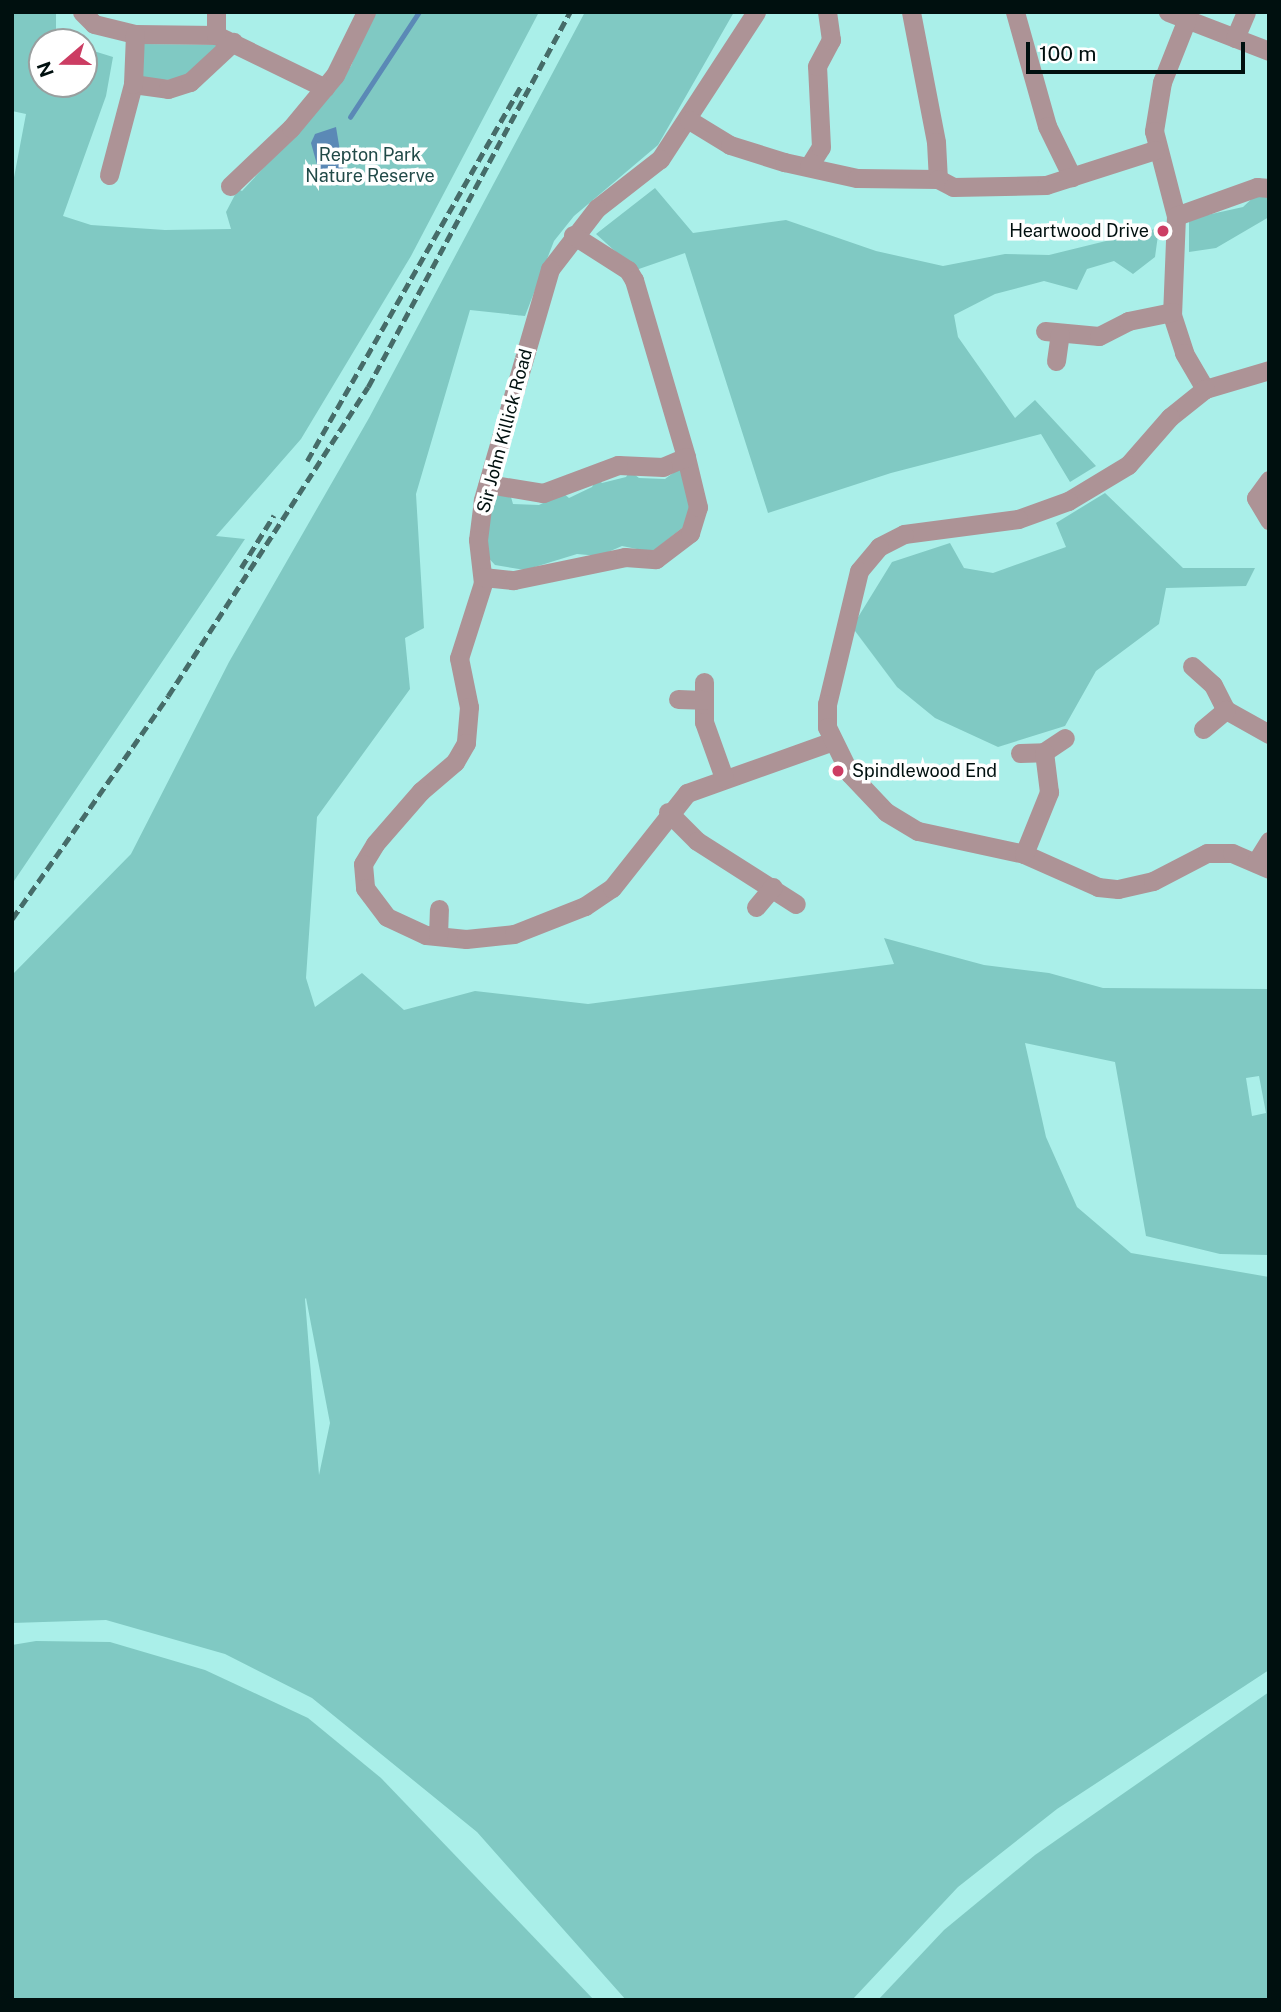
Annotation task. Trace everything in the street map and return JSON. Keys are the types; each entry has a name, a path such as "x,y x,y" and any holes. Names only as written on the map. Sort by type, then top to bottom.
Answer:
{"street":[{"path":"82,12 94,24 135,34 225,39 325,88"},
{"path":"216,12 225,39"},
{"path":"230,186 325,88 366,12"},
{"name":"Sir John Killick Road","path":"432,936 399,925 375,906 365,888 363,864 404,809 456,762 466,743 469,707 459,658 483,577 478,540 488,484 550,269 573,235 597,208 660,159 689,120 756,12"},
{"path":"809,166 821,147 817,66 831,40 827,12"},
{"path":"911,12 938,179"},
{"path":"1015,12 1047,126 1072,177"},
{"path":"1235,38 1247,12"},
{"path":"1205,389 1176,335 1171,312 1176,216 1155,150 1158,96 1178,16 1269,51"},
{"path":"109,175 133,84 135,34"},
{"path":"133,84 168,89 191,82 225,39"},
{"path":"689,120 730,145 809,166 874,180 938,179 953,187 1011,189 1072,177 1155,150"},
{"path":"1176,216 1258,187 1269,188"},
{"path":"483,577 514,580 625,557 656,559 681,542 697,520 697,493 634,280 628,270 573,235"},
{"path":"1056,361 1053,333 1099,336 1128,321 1171,312"},
{"path":"1269,370 1205,389 1170,417 1128,465 1085,492 1018,519 904,534 865,559 831,678 827,727 865,793 902,823 1024,853 1098,887 1121,890 1207,853 1232,853 1263,865 1269,841"},
{"path":"488,484 543,493 618,465 663,467 687,457"},
{"path":"1269,480 1256,498 1269,520"},
{"path":"1192,666 1213,685 1226,710 1269,734"},
{"path":"678,699 703,692 724,778"},
{"path":"1203,729 1226,710"},
{"path":"1020,753 1044,752 1065,738"},
{"path":"439,909 432,936 500,938 585,906 630,869 668,812 687,793 833,741"},
{"path":"1024,853 1049,792 1044,752"},
{"path":"668,812 697,841 796,904"},
{"path":"757,907 773,887"}],"green space":[{"name":"Repton Park Nature Reserve","path":"12,12 56,12 56,28 28,28 28,98 98,98 98,52 113,57 106,96 63,216 91,225 165,230 231,229 226,212 238,189 242,191 280,150 351,66 372,12 539,12 411,256 301,439 216,536 245,539 12,884 12,188 26,114 12,111"},
{"path":"585,12 734,12 658,145 574,216 554,241 525,316 470,310 416,494 424,628 405,638 410,689 317,817 306,978 315,1007 362,973 404,1010 475,991 588,1004 894,964 884,938 984,965 1049,973 1103,988 1269,989 1269,1255 1220,1254 1146,1236 1115,1062 1025,1043 1046,1137 1077,1207 1131,1253 1269,1277 1269,1670 1057,1809 958,1887 852,2000 626,2000 477,1832 312,1698 225,1654 106,1620 12,1623 12,975 131,854 229,662 369,418","holes":["1259,1076 1266,1113 1252,1116 1246,1078","305,1299 330,1423 319,1475"]},
{"path":"142,44 219,46 184,79 143,81"},
{"path":"655,188 693,233 786,220 876,251 943,266 1005,254 1049,255 1159,228 1155,257 1133,274 1114,261 1087,269 1077,290 1044,281 995,294 954,315 958,337 1015,418 1035,400 1096,466 1070,482 1041,434 891,473 768,513 685,253 636,270 596,234"},
{"path":"1257,194 1269,195 1269,217 1216,248 1189,252 1189,219 1243,207"},
{"path":"681,467 692,503 687,524 652,552 622,546 599,556 577,554 525,570 495,565 484,553 486,504 496,495 511,497 513,504 539,505 563,493 569,498 592,487 597,478 602,483 626,477 630,471 639,478 665,479"},
{"path":"1105,493 1183,568 1255,568 1246,586 1166,588 1159,624 1096,671 1065,726 998,747 935,718 897,687 852,627 892,562 950,543 964,568 993,573 1066,547 1056,523"},
{"path":"36,1641 110,1642 205,1670 308,1718 381,1778 594,2000 12,2000 12,1645"},
{"path":"1269,1692 1269,2000 878,2000 944,1930 1035,1855"}],"shaded area":[{"path":"336,127 343,169 342,177 331,183 321,179 311,143 315,134"}],"waterway":[{"path":"350,117 419,12"}],"railway":[{"path":"12,919 168,696 368,387 570,12"},
{"path":"307,461 522,84"},
{"path":"241,568 274,515"}],"place":[{"name":"Heartwood Drive","path":"1163,231"},
{"name":"Spindlewood End","path":"838,771"}]}
